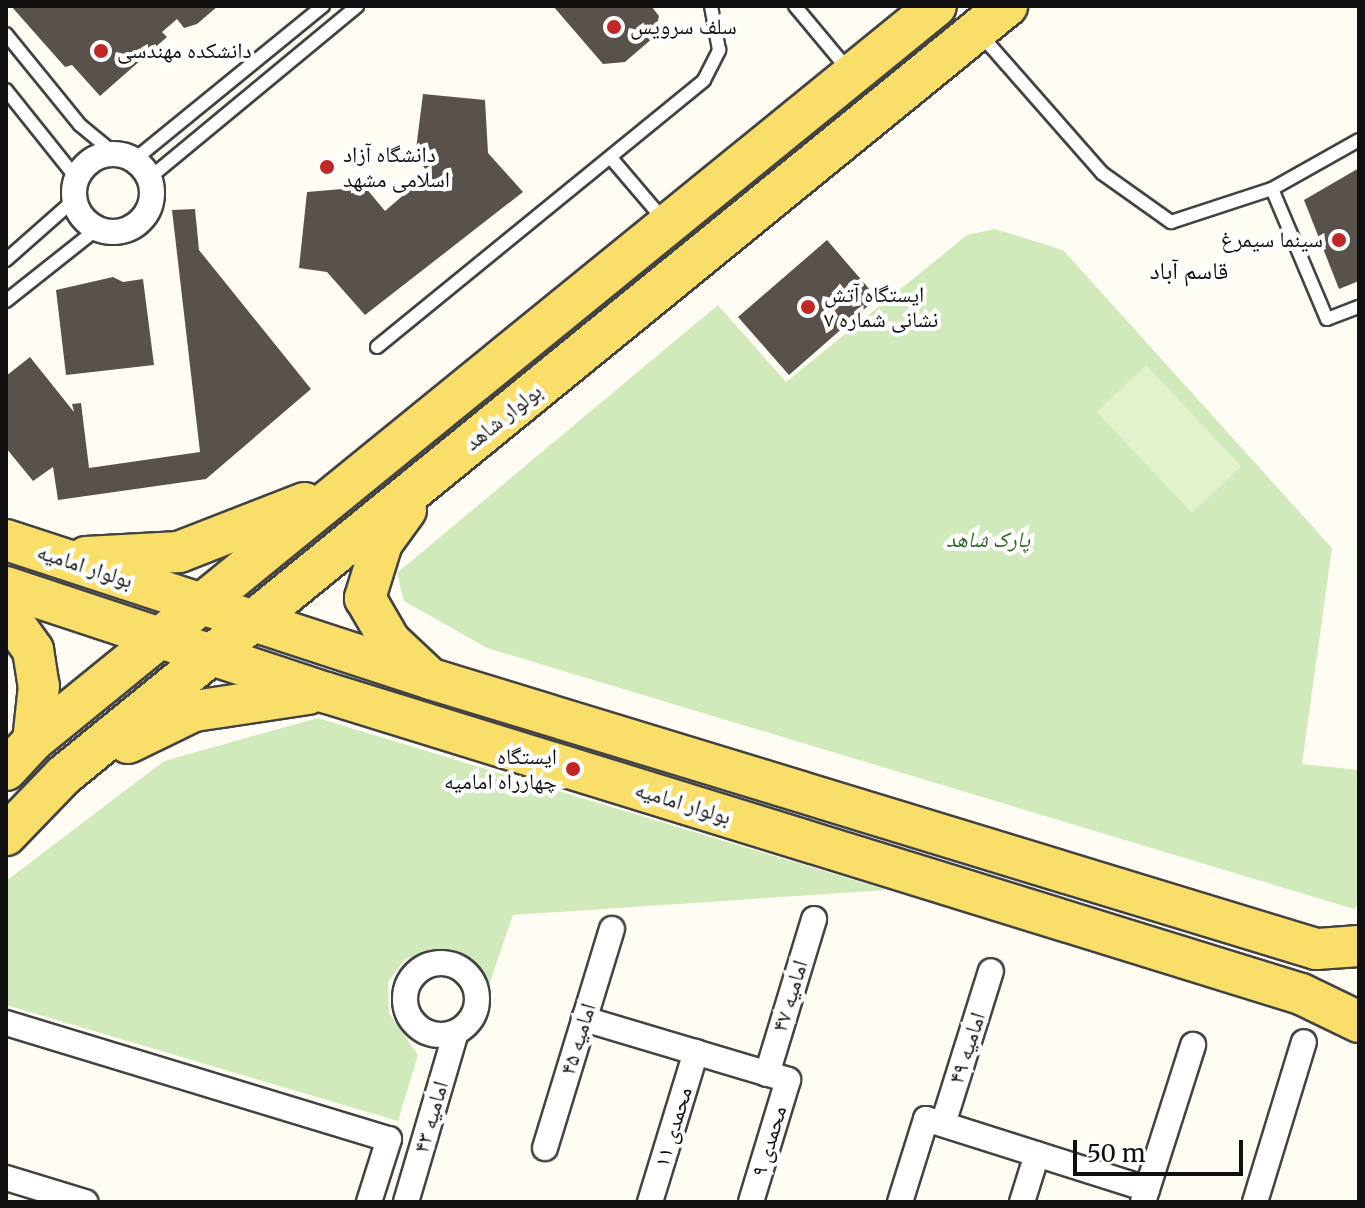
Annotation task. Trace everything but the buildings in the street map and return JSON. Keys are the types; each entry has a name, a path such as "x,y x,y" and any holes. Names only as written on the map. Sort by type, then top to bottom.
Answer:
{"main road":[{"name":"بولوار شاهد","path":"6,770 33,741 936,6"},
{"name":"بولوار شاهد","path":"6,835 64,775 992,18"},
{"path":"57,557 179,552 276,518 365,472"},
{"path":"427,479 382,543 365,598 390,641 431,679"},
{"name":"بولوار امامیه","path":"6,540 431,679 1316,949 1359,946"},
{"name":"بولوار امامیه","path":"6,587 327,693 1301,994 1359,1022"},
{"path":"6,612 33,650 39,686 33,741"},
{"path":"64,775 194,711 253,699 327,693"}],"street":[{"path":"124,157 148,175 152,196 133,227 97,229 87,222 76,189 92,160 124,157"},
{"name":"امامیه ۴۷","path":"777,1077 814,919"},
{"name":"امامیه ۴۵","path":"545,1148 612,929"},
{"name":"امامیه ۴۹","path":"900,1202 991,971"},
{"path":"584,1019 777,1077"},
{"path":"6,1023 389,1139 369,1202"},
{"name":"امامیه ۴۳","path":"406,1202 456,1032"},
{"path":"1255,1202 1304,1042"},
{"path":"934,1122 1037,1154 1145,1195 1193,1045"},
{"name":"محمدی ۱۱","path":"650,1202 696,1052"},
{"name":"محمدی ۹","path":"751,1202 777,1077"},
{"path":"1022,1202 1037,1154"},
{"path":"6,1178 85,1202"}],"lane":[{"path":"6,34 80,125 124,157 323,6"},
{"path":"152,196 153,175 357,6"},
{"path":"377,347 704,80 719,50 711,6"},
{"path":"795,6 852,74"},
{"path":"992,18 1102,173 1171,222 1272,189 1359,140"},
{"path":"6,90 76,189 6,260"},
{"path":"611,158 668,225"},
{"path":"1272,189 1327,319 1359,307"},
{"path":"6,301 97,229"}],"green space":[{"name":"پارک شاهد","path":"995,229 1063,250 1332,548 1302,764 1359,770 1359,903 1354,909 487,648 404,601 397,573 718,305 786,382 967,235"},
{"path":"1146,365 1241,466 1192,513 1097,412"},
{"path":"318,718 887,890 513,915 486,994 466,961 439,951 405,959 388,982 389,1013 418,1055 398,1121 6,1005 6,881 164,761"}],"place":[{"name":"سلف سرویس","path":"614,27"},
{"name":"دانشکده مهندسی","path":"101,51"},
{"name":"دانشگاه آزاد اسلامی مشهد","path":"327,167"},
{"name":"سینما سیمرغ","path":"1339,240"},
{"name":"ایستگاه آتش نشانی شماره ۷","path":"808,307"},
{"name":"ایستگاه چهارراه امامیه","path":"573,769"}],"district":[{"name":"قاسم آباد","path":"1189,271"}]}
